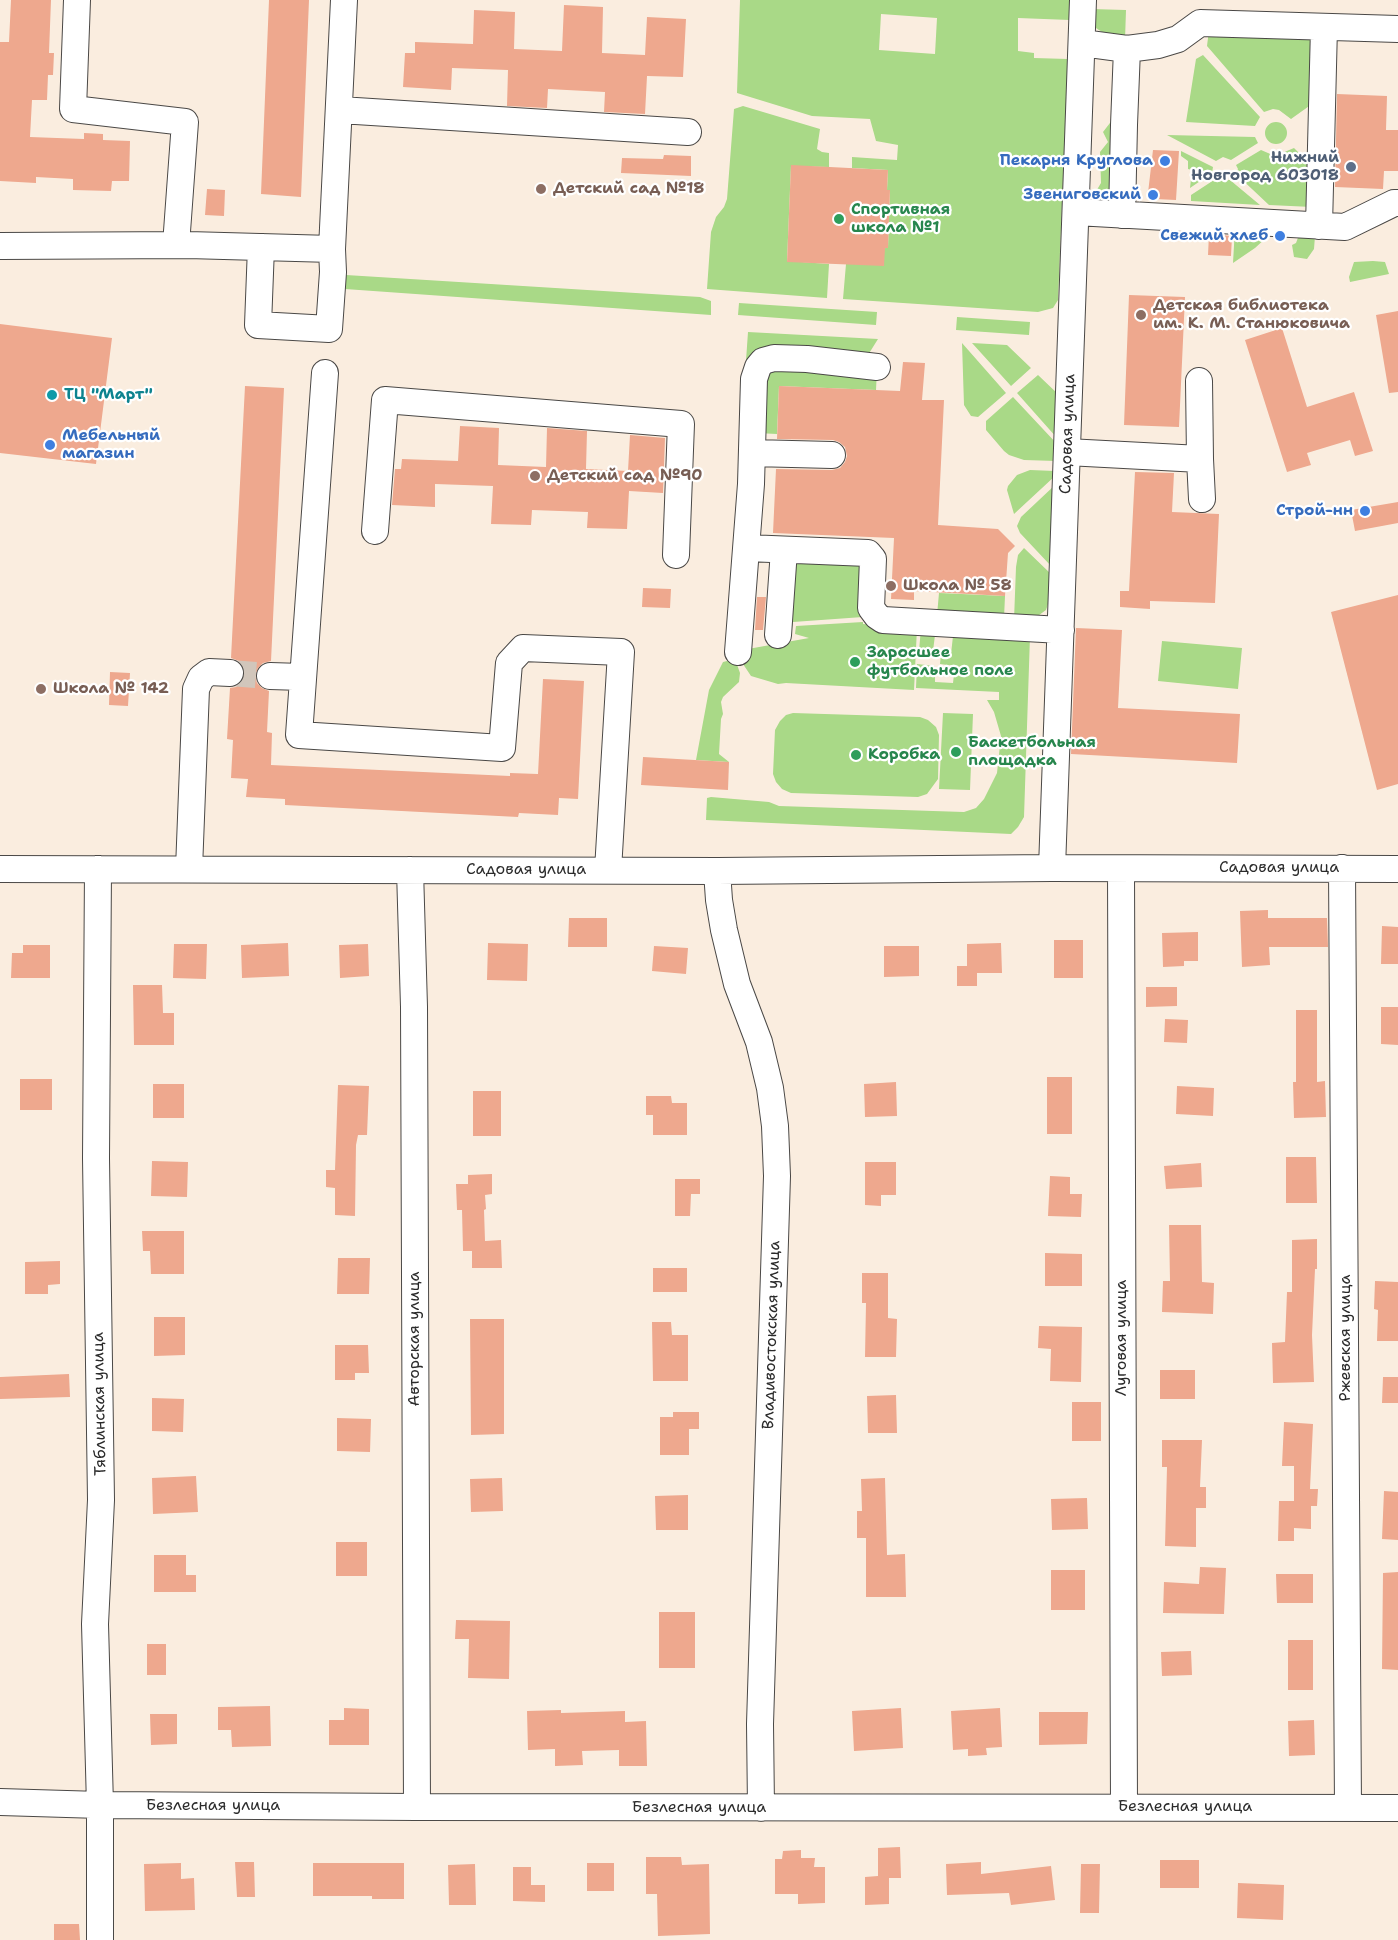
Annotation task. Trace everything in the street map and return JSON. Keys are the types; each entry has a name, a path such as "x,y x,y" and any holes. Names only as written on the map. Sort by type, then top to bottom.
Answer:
{"street":[{"path":"77,0 73,109 184,122 176,245"},
{"path":"261,247 258,325 329,329 344,0"},
{"name":"Садовая улица","path":"1052,868 1083,0"},
{"path":"1082,43 1128,49 1158,45 1178,39 1200,24 1398,29"},
{"path":"1319,226 1324,27"},
{"path":"1122,215 1128,49"},
{"path":"340,110 688,132"},
{"path":"1076,212 1345,227 1398,203"},
{"path":"0,246 261,247 332,261"},
{"path":"738,652 747,548 754,379 758,367 763,361 774,358 807,359 877,367"},
{"path":"325,373 298,735 502,748 509,663 523,648 621,652 608,870"},
{"path":"1199,381 1202,499"},
{"path":"375,531 385,400 397,400 681,424 676,555"},
{"path":"1067,452 1200,459"},
{"path":"752,453 831,455"},
{"path":"747,548 865,552 873,559 871,608 876,616 883,620 1061,630"},
{"path":"778,635 784,550"},
{"path":"189,869 196,689 201,678 209,672 230,673"},
{"path":"270,675 303,677"},
{"name":"Садовая улица","path":"0,868 717,871 1052,868 1398,869"},
{"name":"Луговая улица","path":"1121,868 1124,1807"},
{"name":"Ржевская улица","path":"1342,868 1348,1808"},
{"name":"Тяблинская улица","path":"98,869 96,1158 101,1500 95,1624 100,1805 100,1940"},
{"name":"Авторская улица","path":"410,870 410,940 414,1007 417,1807"},
{"name":"Владивостокская улица","path":"717,871 724,930 737,984 759,1042 776,1126 777,1176 760,1712 761,1808"},
{"name":"Безлесная улица","path":"0,1802 100,1805 417,1807 1398,1809"}],"green space":[{"path":"740,0 1071,0 1070,20 1018,18 1018,51 1034,53 1034,58 1068,59 1058,300 1053,308 1038,312 843,299 846,264 888,247 890,191 887,190 888,170 852,168 852,157 897,160 898,145 876,141 870,119 812,116 737,93","holes":["881,14 937,18 935,54 879,50"]},
{"path":"1091,9 1126,10 1125,40 1108,36 1093,26"},
{"path":"1209,30 1321,32 1319,99 1291,119 1279,110 1264,112 1207,46"},
{"path":"1203,55 1260,117 1255,126 1186,122 1196,59"},
{"path":"743,106 820,129 817,149 829,153 829,167 791,166 787,261 829,264 827,298 707,289 711,232 716,217 727,199 734,109"},
{"path":"1113,119 1117,201 1101,203 1087,193 1095,193 1101,183 1100,152 1108,142 1103,132"},
{"path":"1272,122 1280,122 1287,129 1287,137 1280,144 1272,144 1265,137 1265,129"},
{"path":"1167,135 1255,137 1258,143 1231,160 1223,157 1216,161"},
{"path":"1294,148 1313,167 1312,207 1269,205 1236,174 1238,169 1236,165 1261,150 1275,156"},
{"path":"1181,151 1213,167 1212,173 1190,188 1192,170 1188,169 1188,161 1181,156"},
{"path":"1214,180 1230,180 1260,205 1191,201 1191,195"},
{"path":"1235,228 1267,230 1266,238 1233,263"},
{"path":"1299,235 1315,236 1314,249 1307,259 1294,257 1292,245 1296,243"},
{"path":"1354,262 1385,262 1389,274 1350,282 1349,277"},
{"path":"346,275 700,297 711,301 711,315 345,289"},
{"path":"739,303 877,312 876,325 738,315"},
{"path":"957,317 1030,322 1029,335 956,330"},
{"path":"748,332 878,339 868,355 830,354 745,375"},
{"path":"962,343 1006,393 978,417 971,416 964,405"},
{"path":"972,343 1007,345 1031,368 1011,386"},
{"path":"764,370 877,370 876,390 779,386 777,434 756,433"},
{"path":"1038,375 1059,395 1057,438 1017,393"},
{"path":"1013,397 1057,444 1056,461 1024,460 1009,455 986,430 986,421"},
{"path":"1030,470 1055,471 1055,476 1014,514 1007,490 1008,486 1017,475"},
{"path":"1055,485 1051,566 1020,533 1017,526 1021,517"},
{"path":"1024,548 1051,574 1050,598 1046,610 1035,618 1014,620 1016,567 1018,555"},
{"path":"862,559 863,617 793,622 791,635 790,573 796,561"},
{"path":"939,593 1005,596 1004,618 937,615"},
{"path":"863,622 863,624 917,628 914,690 778,684 751,676 743,664 741,655 748,649 809,638 795,634 796,626"},
{"path":"921,628 1030,636 1024,817 1011,834 706,820 707,798 711,797 769,802 779,806 964,812 976,808 984,799 997,773 1001,736 994,712 987,700 999,700 999,692 916,688 917,664 935,666 935,682 953,683 955,666 940,664 941,654 951,654 953,636 935,635 933,651 919,651"},
{"path":"1162,641 1242,648 1238,689 1158,681"},
{"path":"735,659 740,673 739,682 723,697 721,702 723,714 719,754 729,762 696,760 709,690 723,662"},
{"name":"Коробка","path":"793,713 920,717 928,720 936,727 939,735 938,779 927,794 918,797 791,793 782,789 773,774 775,730 786,715"},
{"name":"Баскетбольная площадка","path":"943,713 973,714 970,790 939,789"}],"building":[{"path":"11,0 51,0 49,53 54,53 53,75 48,75 47,100 32,100 30,137 84,139 84,133 103,134 103,140 130,141 129,181 112,181 111,191 73,190 73,179 36,177 36,183 0,181 0,42 9,42"},
{"path":"269,0 309,0 301,197 261,194"},
{"path":"564,5 603,7 602,53 645,55 647,17 686,19 683,77 647,76 645,114 604,112 605,92 548,89 547,108 507,106 508,70 452,68 451,90 403,87 405,53 415,53 415,42 473,44 474,10 515,12 514,49 562,51"},
{"path":"1337,94 1387,96 1386,130 1398,130 1398,171 1384,171 1383,189 1335,187"},
{"path":"1153,150 1179,151 1176,200 1155,199 1148,193"},
{"path":"664,155 691,156 691,176 621,173 622,158 663,159"},
{"name":"Спортивная школа №1","path":"791,165 888,170 887,190 890,190 888,248 885,248 884,266 787,262"},
{"path":"207,189 225,190 224,216 205,215"},
{"path":"1209,234 1232,236 1231,256 1208,255"},
{"path":"1129,295 1185,297 1179,427 1124,425"},
{"path":"1398,311 1398,392 1389,393 1376,315"},
{"name":"ТЦ \"Март\"","path":"0,324 112,338 96,464 0,453"},
{"path":"1282,328 1307,407 1354,392 1373,451 1355,456 1350,440 1307,453 1311,465 1287,472 1245,340"},
{"path":"903,362 925,363 922,400 944,400 938,525 998,529 1015,546 1008,553 1005,596 914,591 914,600 891,599 894,538 773,533 776,469 832,470 840,468 847,456 845,447 833,440 777,439 779,386 900,391"},
{"path":"245,386 284,388 271,661 263,663 255,676 257,683 269,691 267,732 272,733 271,765 510,776 510,773 538,774 543,679 584,681 578,799 559,798 558,815 519,813 518,817 285,805 285,799 246,797 248,779 231,778 233,740 227,739 230,688 242,682 245,673 239,661 231,658"},
{"path":"460,426 499,428 498,465 546,467 547,428 587,431 586,469 628,471 630,435 665,438 663,493 629,491 627,529 587,528 588,512 532,510 531,525 491,524 493,486 435,484 435,507 392,505 395,469 401,469 402,459 458,461"},
{"path":"1135,472 1174,473 1172,512 1219,514 1215,603 1150,601 1150,609 1120,607 1120,591 1129,591"},
{"path":"1398,502 1398,523 1355,531 1351,510"},
{"path":"643,588 671,589 670,608 642,607"},
{"path":"1398,595 1398,784 1377,790 1331,612"},
{"path":"757,597 766,597 763,630 755,630"},
{"path":"1076,628 1122,630 1118,708 1240,714 1237,763 1071,754"},
{"path":"110,672 130,673 128,706 109,705"},
{"path":"643,757 729,762 728,790 641,785"},
{"path":"1268,910 1268,918 1327,918 1328,947 1269,947 1270,965 1242,967 1240,911"},
{"path":"569,918 607,918 607,947 568,947"},
{"path":"1382,926 1398,927 1398,964 1381,964"},
{"path":"1198,932 1198,961 1184,961 1184,966 1163,967 1162,933"},
{"path":"1054,940 1083,940 1083,978 1054,978"},
{"path":"288,943 289,976 242,978 241,945"},
{"path":"488,943 528,944 527,981 487,980"},
{"path":"1001,943 1002,973 977,973 977,986 957,986 957,966 967,966 967,944"},
{"path":"174,944 207,944 206,979 173,978"},
{"path":"368,944 369,976 340,978 339,945"},
{"path":"23,945 50,945 50,978 11,978 12,953 23,953"},
{"path":"654,946 688,948 686,974 652,971"},
{"path":"884,946 919,946 919,976 884,977"},
{"path":"133,985 162,985 163,1013 174,1013 174,1045 134,1045"},
{"path":"1146,987 1177,987 1177,1006 1146,1007"},
{"path":"1381,1007 1398,1007 1398,1045 1381,1044"},
{"path":"1296,1010 1317,1010 1317,1082 1325,1081 1326,1117 1294,1118"},
{"path":"1165,1019 1188,1020 1187,1043 1164,1042"},
{"path":"1047,1077 1072,1077 1072,1134 1047,1134"},
{"path":"20,1079 52,1079 52,1110 20,1110"},
{"path":"896,1082 897,1116 865,1117 864,1084"},
{"path":"153,1084 184,1084 184,1118 153,1118"},
{"path":"338,1085 369,1086 367,1135 358,1135 356,1145 355,1216 335,1215 335,1188 326,1187 326,1170 335,1170"},
{"path":"1177,1086 1214,1088 1213,1116 1176,1114"},
{"path":"473,1091 501,1091 501,1136 473,1136"},
{"path":"646,1096 671,1096 672,1103 687,1103 687,1135 653,1135 653,1115 646,1115"},
{"path":"1286,1157 1316,1157 1317,1203 1286,1203"},
{"path":"152,1161 188,1162 187,1197 151,1196"},
{"path":"865,1162 896,1162 896,1195 881,1195 881,1206 865,1205"},
{"path":"1201,1163 1202,1187 1166,1189 1164,1166"},
{"path":"492,1174 492,1194 485,1195 485,1241 501,1240 502,1268 472,1268 472,1251 463,1251 462,1210 457,1210 456,1184 468,1184 468,1175"},
{"path":"1050,1176 1070,1177 1070,1194 1082,1194 1081,1217 1048,1216"},
{"path":"675,1179 700,1179 700,1194 691,1194 690,1216 675,1216"},
{"path":"1169,1225 1201,1225 1202,1282 1214,1283 1213,1314 1162,1312 1163,1281 1170,1281"},
{"path":"142,1231 184,1231 184,1274 151,1274 150,1251 143,1251"},
{"path":"1317,1239 1312,1335 1314,1382 1273,1383 1272,1343 1285,1342 1287,1292 1292,1292 1292,1240"},
{"path":"1045,1253 1082,1254 1082,1286 1045,1286"},
{"path":"338,1258 370,1258 369,1294 337,1294"},
{"path":"60,1261 60,1284 48,1285 48,1294 25,1294 25,1262"},
{"path":"653,1268 687,1268 687,1292 653,1292"},
{"path":"862,1273 888,1273 888,1318 897,1319 896,1357 865,1357 866,1303 862,1303"},
{"path":"1375,1281 1398,1282 1398,1341 1377,1341 1378,1310 1374,1309"},
{"path":"154,1317 185,1317 185,1355 154,1356"},
{"path":"470,1319 504,1319 504,1434 471,1435"},
{"path":"652,1322 671,1322 672,1335 688,1335 688,1381 653,1381"},
{"path":"1039,1326 1082,1327 1081,1382 1050,1381 1051,1349 1038,1348"},
{"path":"335,1345 368,1345 369,1373 355,1373 355,1380 335,1380"},
{"path":"1160,1370 1195,1370 1195,1399 1160,1399"},
{"path":"69,1374 70,1397 0,1399 0,1377"},
{"path":"1383,1377 1398,1377 1398,1403 1382,1403"},
{"path":"896,1395 897,1433 868,1433 867,1396"},
{"path":"152,1398 184,1399 183,1432 152,1431"},
{"path":"1072,1402 1101,1402 1101,1441 1072,1441"},
{"path":"673,1412 699,1412 699,1429 689,1429 689,1455 660,1455 660,1417 673,1417"},
{"path":"337,1418 371,1419 370,1452 337,1451"},
{"path":"1284,1422 1313,1424 1310,1489 1318,1489 1317,1506 1311,1506 1311,1529 1294,1528 1294,1541 1278,1541 1279,1501 1294,1501 1294,1466 1282,1466"},
{"path":"1162,1440 1202,1440 1200,1487 1206,1487 1206,1508 1196,1508 1196,1547 1165,1546 1167,1467 1162,1467"},
{"path":"196,1476 198,1512 153,1514 152,1478"},
{"path":"502,1478 503,1511 471,1512 470,1479"},
{"path":"885,1478 887,1555 905,1554 906,1597 866,1597 866,1538 857,1538 857,1511 862,1511 861,1479"},
{"path":"1384,1491 1398,1492 1398,1540 1382,1539"},
{"path":"688,1495 688,1530 656,1530 655,1496"},
{"path":"1087,1498 1088,1529 1052,1530 1051,1499"},
{"path":"336,1542 367,1542 367,1576 336,1576"},
{"path":"154,1555 186,1555 186,1575 196,1575 196,1592 154,1592"},
{"path":"1200,1567 1226,1568 1224,1614 1163,1613 1164,1582 1199,1584"},
{"path":"1051,1570 1085,1570 1085,1610 1051,1610"},
{"path":"1398,1572 1398,1670 1382,1669 1383,1573"},
{"path":"1276,1574 1313,1574 1313,1603 1277,1603"},
{"path":"659,1612 695,1612 695,1668 659,1668"},
{"path":"456,1620 510,1621 509,1679 468,1678 469,1639 455,1639"},
{"path":"1288,1640 1313,1640 1313,1690 1288,1690"},
{"path":"147,1644 166,1644 166,1675 147,1675"},
{"path":"1191,1651 1192,1675 1162,1676 1161,1652"},
{"path":"270,1706 271,1746 232,1747 231,1730 218,1730 218,1707"},
{"path":"344,1708 369,1709 369,1745 329,1745 329,1720 344,1720"},
{"path":"901,1708 903,1748 854,1751 852,1711"},
{"path":"1000,1708 1002,1747 986,1748 987,1755 968,1756 968,1749 953,1750 951,1711"},
{"path":"561,1710 561,1713 625,1711 625,1722 646,1721 647,1766 619,1766 619,1750 582,1751 583,1765 555,1766 555,1749 528,1750 527,1711"},
{"path":"1039,1712 1088,1712 1087,1744 1039,1745"},
{"path":"150,1714 177,1714 177,1744 151,1745"},
{"path":"1314,1720 1315,1755 1289,1756 1288,1721"},
{"path":"900,1847 901,1878 889,1878 889,1904 865,1905 865,1877 878,1876 878,1848"},
{"path":"801,1850 801,1858 815,1858 814,1867 825,1867 825,1903 798,1904 798,1894 775,1894 775,1859 782,1859 783,1851"},
{"path":"646,1857 681,1857 682,1865 709,1864 710,1934 658,1936 657,1894 646,1894"},
{"path":"1160,1860 1199,1860 1199,1888 1160,1888"},
{"path":"235,1862 254,1862 255,1897 237,1897"},
{"path":"981,1862 981,1874 1051,1866 1055,1900 1011,1905 1009,1893 947,1895 946,1864"},
{"path":"181,1863 181,1879 194,1878 195,1910 145,1911 144,1864"},
{"path":"313,1863 404,1863 404,1899 372,1899 372,1896 313,1896"},
{"path":"587,1863 614,1863 614,1891 587,1891"},
{"path":"475,1864 476,1905 449,1905 448,1865"},
{"path":"1081,1864 1100,1864 1099,1913 1080,1913"},
{"path":"513,1867 531,1867 531,1885 545,1885 545,1902 513,1901"},
{"path":"1238,1883 1284,1885 1283,1920 1237,1918"},
{"path":"54,1924 79,1924 80,1940 54,1940"}],"tunnel":[{"path":"230,673 270,676"}],"place":[{"name":"Пекарня Круглова","path":"1165,161"},
{"name":"Нижний Новгород 603018","path":"1351,167"},
{"name":"Детский сад №18","path":"541,189"},
{"name":"Звениговский","path":"1153,195"},
{"name":"Спортивная школа №1","path":"839,219"},
{"name":"Свежий хлеб","path":"1280,236"},
{"name":"Детская библиотека им. К. М. Станюковича","path":"1141,315"},
{"name":"ТЦ \"Март\"","path":"52,395"},
{"name":"Мебельный магазин","path":"50,445"},
{"name":"Детский сад №90","path":"535,476"},
{"name":"Строй-нн","path":"1365,511"},
{"name":"Школа № 58","path":"891,586"},
{"name":"Заросшее футбольное поле","path":"855,662"},
{"name":"Школа № 142","path":"41,689"},
{"name":"Баскетбольная площадка","path":"956,752"},
{"name":"Коробка","path":"856,755"}]}
